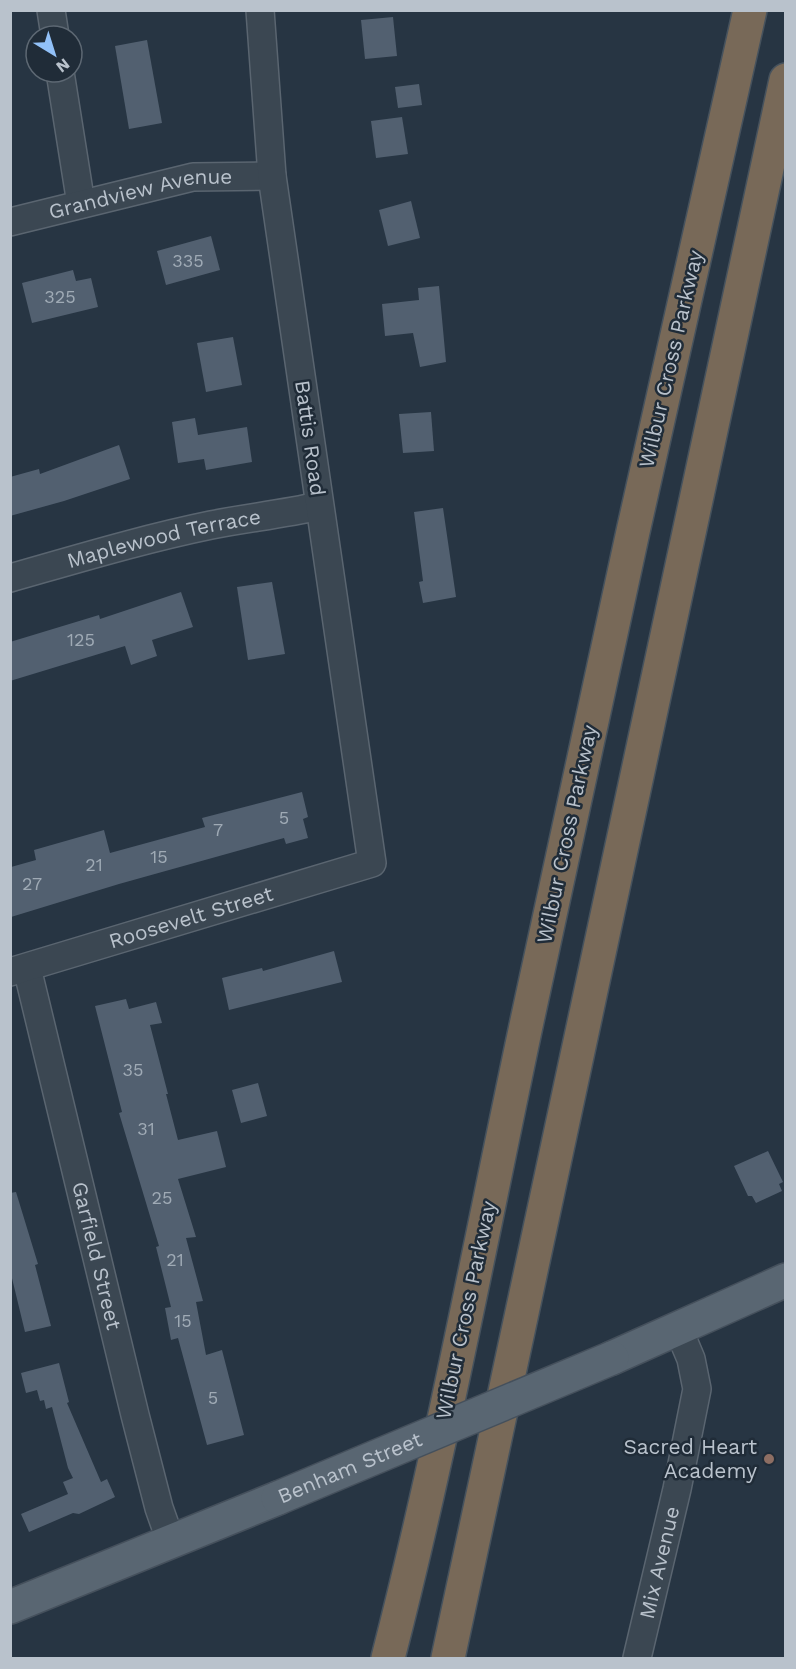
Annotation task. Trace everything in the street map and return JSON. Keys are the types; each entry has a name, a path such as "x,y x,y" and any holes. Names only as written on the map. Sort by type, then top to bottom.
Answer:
{"highway":[{"name":"Wilbur Cross Parkway","path":"388,1659 430,1484 529,1010 670,356 750,10"},
{"path":"448,1659 786,80"}],"main road":[{"name":"Benham Street","path":"10,1607 612,1358 786,1280"}],"street":[{"name":"Battis Road","path":"260,10 272,176 372,863"},
{"path":"62,84 81,204"},
{"name":"Grandview Avenue","path":"10,222 193,177 272,176"},
{"name":"Maplewood Terrace","path":"10,578 136,542 213,525 280,515 320,506"},
{"name":"Roosevelt Street","path":"19,970 372,863"},
{"name":"Garfield Street","path":"19,970 159,1508 171,1542"},
{"name":"Mix Avenue","path":"638,1659 677,1490 697,1389 691,1359 678,1328"}],"building":[{"path":"393,17 397,56 365,59 361,20"},
{"path":"147,40 162,123 129,129 115,46"},
{"path":"419,84 422,105 398,108 395,87"},
{"path":"402,117 408,154 376,158 371,121"},
{"path":"411,201 420,238 388,246 379,210"},
{"path":"211,236 220,270 166,285 157,251"},
{"path":"73,270 76,281 91,278 98,307 32,323 22,283"},
{"path":"439,286 446,362 420,367 413,333 385,336 382,304 419,300 418,288"},
{"path":"233,337 242,385 206,392 197,343"},
{"path":"431,412 434,451 403,453 399,414"},
{"path":"195,418 198,435 247,427 252,462 206,470 204,459 178,463 172,422"},
{"path":"119,445 130,479 10,516 10,477 39,469 40,474"},
{"path":"443,508 456,597 423,603 419,582 423,581 414,512"},
{"path":"272,582 285,654 248,660 237,587"},
{"path":"181,592 193,627 152,640 157,656 131,665 125,646 10,681 10,642 99,615 100,619"},
{"path":"302,792 308,817 303,819 308,838 286,844 284,838 11,917 11,867 36,860 34,850 104,830 110,853 205,827 202,818"},
{"path":"334,951 342,982 229,1010 222,978 262,968 263,971"},
{"path":"126,999 129,1009 156,1002 162,1023 150,1025 178,1140 217,1131 226,1167 178,1179 196,1237 186,1238 203,1301 196,1302 206,1355 222,1350 244,1435 207,1445 178,1338 171,1340 165,1308 171,1307 156,1247 159,1246 119,1113 122,1112 95,1006"},
{"path":"258,1083 267,1116 241,1123 232,1090"},
{"path":"768,1151 783,1182 779,1184 782,1191 756,1203 752,1196 748,1196 734,1166"},
{"path":"16,1192 38,1264 35,1265 51,1326 25,1332 10,1270 10,1193"},
{"path":"59,1363 69,1402 67,1403 101,1482 107,1479 115,1497 79,1514 73,1513 29,1532 21,1514 68,1494 63,1482 73,1478 68,1468 52,1407 46,1409 44,1400 40,1401 37,1390 26,1393 21,1373"}],"place":[{"name":"Sacred Heart Academy","path":"769,1459"}]}
